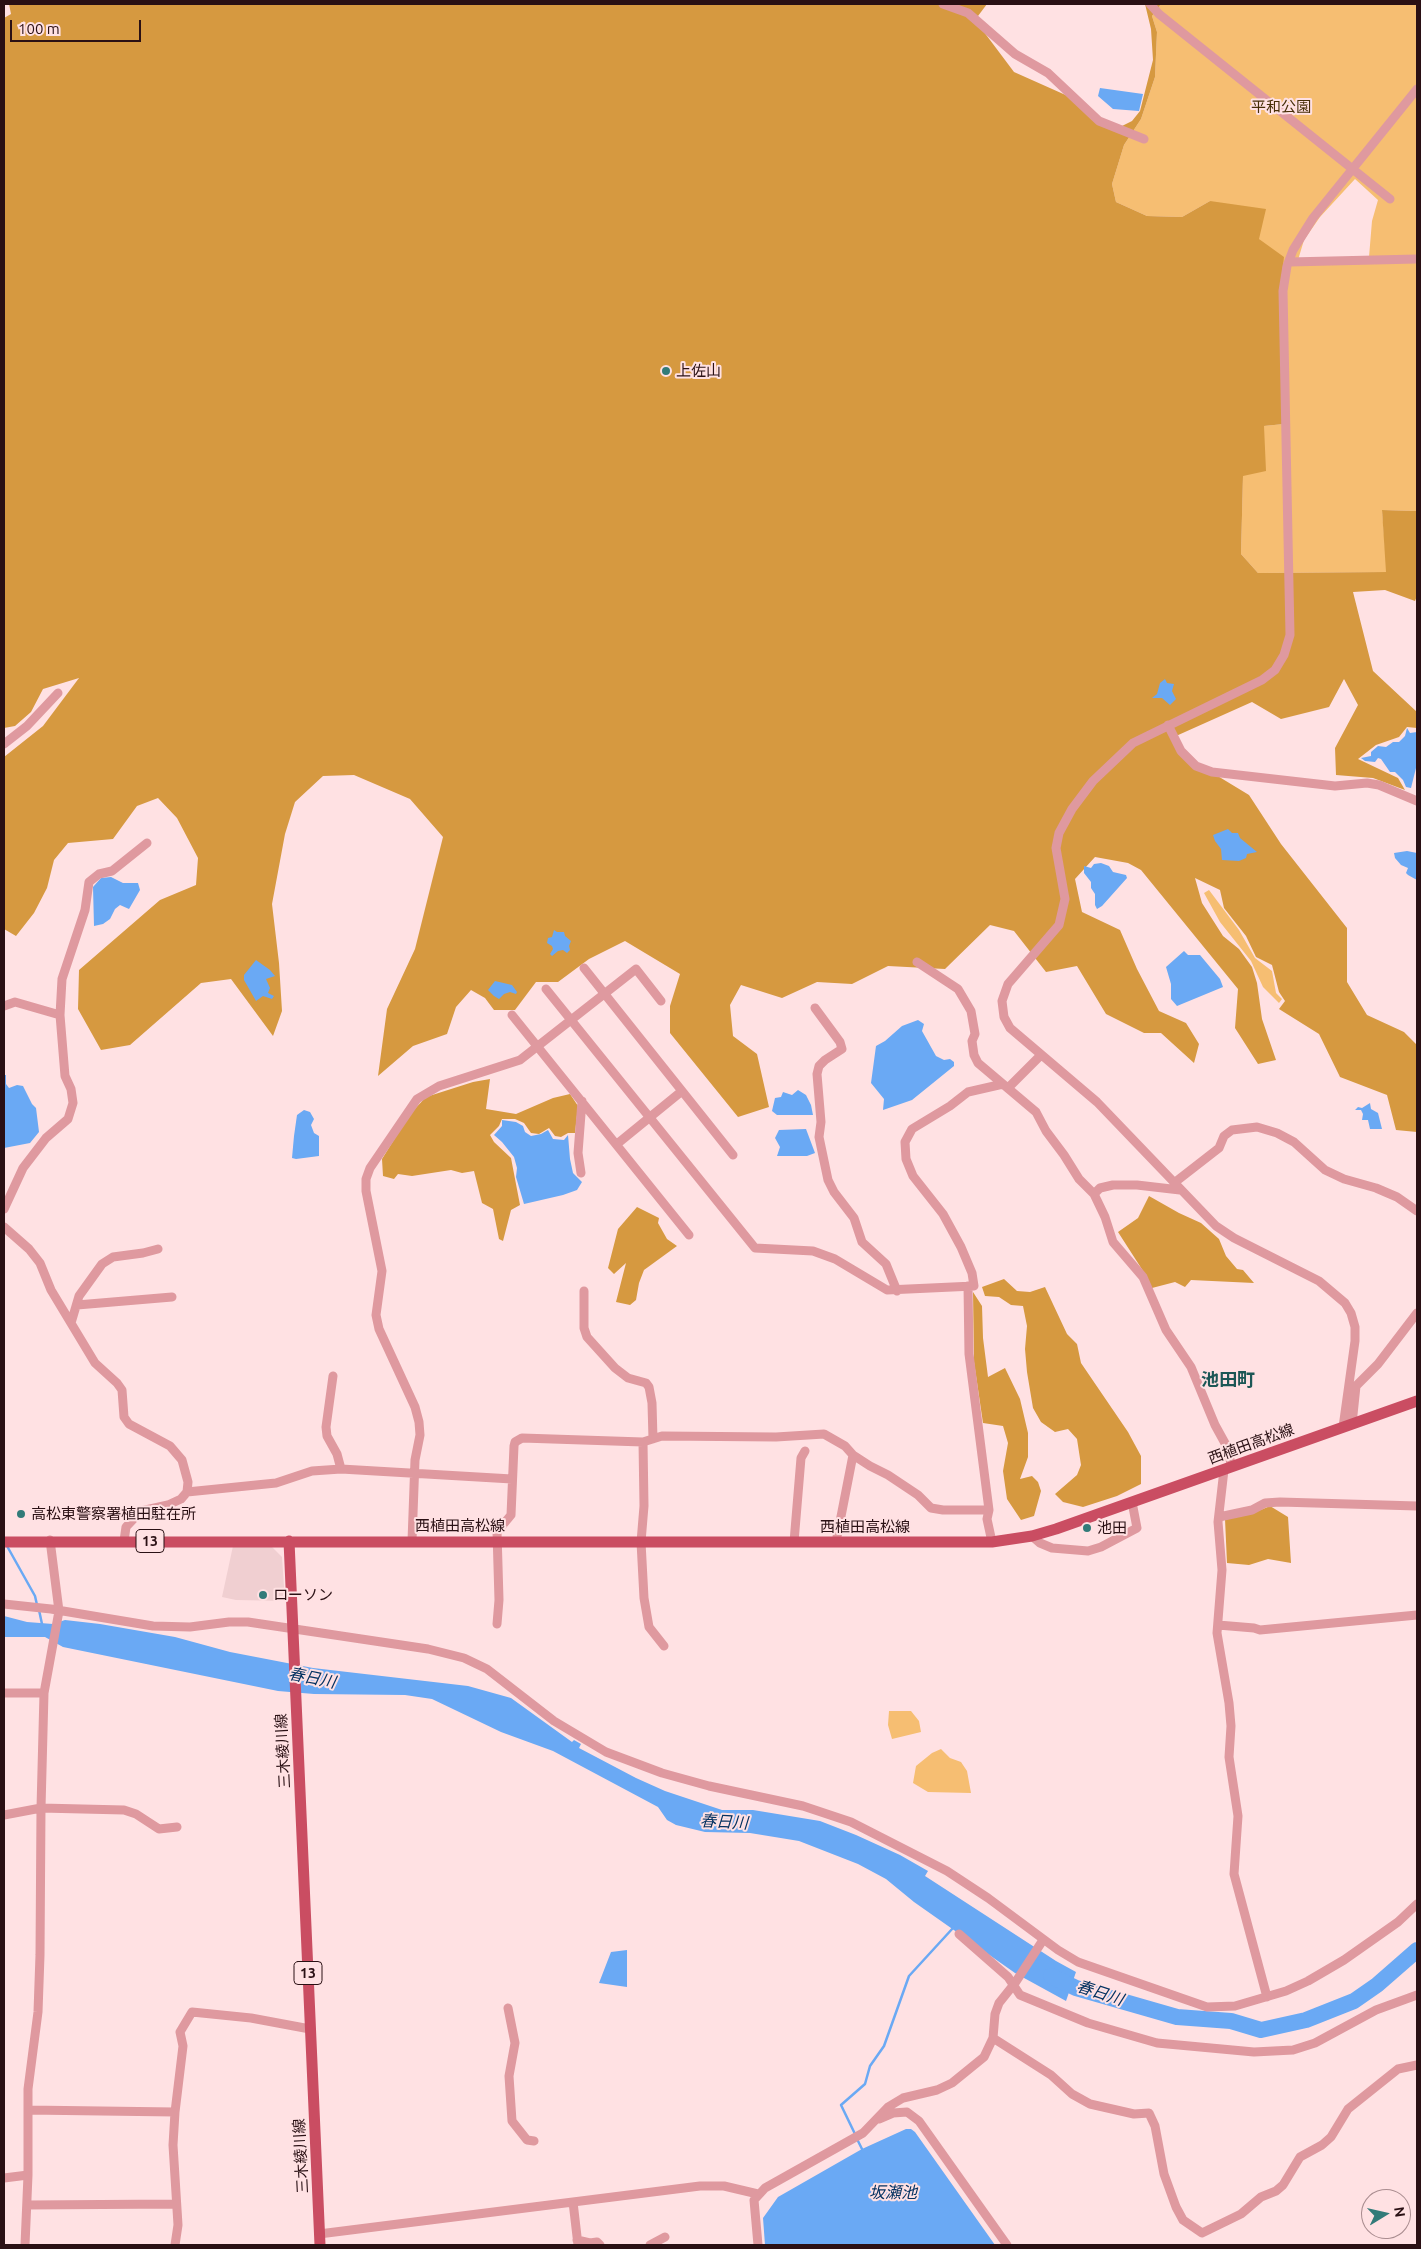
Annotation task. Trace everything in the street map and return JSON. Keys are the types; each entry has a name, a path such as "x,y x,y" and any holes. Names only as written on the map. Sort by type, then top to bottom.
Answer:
{"main road":[{"name":"西植田高松線","path":"289,1541 992,1542 1032,1536 1417,1401"},
{"name":"13","path":"7,1541 289,1541"},
{"name":"三木綾川線","path":"289,1541 320,2240"}],"street":[{"path":"942,4 968,13 1015,54 1048,73 1099,120 1144,140"},
{"path":"1150,4 1159,14 1390,199"},
{"path":"1348,1426 1355,1327 1352,1313 1345,1303 1319,1282 1228,1234 1210,1221 1097,1102 1010,1028 1004,1017 1002,1001 1008,984 1059,925 1064,908 1065,887 1056,848 1059,833 1072,809 1093,780 1108,764 1134,743 1262,680 1275,670 1284,656 1290,635 1283,291 1289,262 1300,237 1417,89"},
{"path":"1289,262 1417,259"},
{"path":"4,744 27,726 58,693"},
{"path":"1168,725 1182,751 1196,766 1212,772 1335,786 1367,783 1379,785 1417,801"},
{"path":"4,1209 23,1168 46,1138 68,1119 73,1103 71,1089 65,1076 60,1015 62,979 85,910 89,882 99,874 112,871 147,843"},
{"path":"917,962 958,989 971,1011 974,1034 972,1041 974,1055 978,1063 1036,1112 1046,1131 1064,1155 1078,1179 1094,1194 1105,1217 1113,1242 1143,1277 1166,1330 1191,1367 1215,1425 1226,1445 1228,1468 1219,1517 1222,1570 1217,1633 1231,1726 1229,1758 1238,1816 1234,1874 1267,1997"},
{"path":"584,968 733,1155"},
{"path":"412,1541 415,1472 420,1436 419,1422 415,1406 379,1328 376,1315 382,1271 366,1191 366,1179 370,1168 417,1098 439,1086 520,1060 636,969 661,1001"},
{"path":"546,988 755,1248 812,1252 835,1259 887,1290 898,1291 974,1286 972,1273 961,1247 943,1214 913,1176 906,1159 905,1142 912,1129 950,1106 968,1092 1006,1086 1041,1055"},
{"path":"4,1006 14,1002 60,1015"},
{"path":"815,1008 840,1042 842,1049 819,1066 817,1074 821,1122 819,1137 828,1180 834,1192 854,1218 862,1242 886,1264 898,1291"},
{"path":"512,1015 689,1235"},
{"path":"617,1144 682,1091"},
{"path":"581,1173 578,1153 582,1101"},
{"path":"1094,1194 1100,1188 1113,1185 1177,1187 1218,1148 1224,1136 1232,1130 1257,1126 1277,1133 1294,1142 1325,1170 1344,1179 1376,1188 1397,1197 1417,1211"},
{"path":"4,1226 29,1249 40,1263 51,1290 95,1363 117,1382 122,1390 124,1417 129,1424 170,1446 182,1460 188,1482 187,1492 181,1499 168,1505 141,1511 126,1527 124,1541"},
{"path":"71,1323 80,1296 102,1264 113,1257 158,1249"},
{"path":"968,1286 968,1354 990,1510 988,1520 992,1542"},
{"path":"584,1291 584,1328 587,1337 615,1368 628,1378 646,1383 649,1388 652,1404 653,1439"},
{"path":"77,1305 172,1297"},
{"path":"1348,1426 1356,1386 1378,1364 1417,1313"},
{"path":"333,1376 326,1427 327,1436 337,1454 341,1469"},
{"path":"497,1624 499,1600 496,1541 498,1532 511,1515 514,1446 515,1442 522,1438 643,1442 662,1436 776,1437 814,1433 824,1434 834,1438 853,1455 918,1495 931,1508 943,1510 990,1510"},
{"path":"643,1442 644,1506 641,1542 644,1598 648,1627 664,1646"},
{"path":"794,1542 801,1458 804,1451"},
{"path":"836,1542 853,1455"},
{"path":"187,1492 276,1483 312,1471 341,1469 512,1479"},
{"path":"1032,1536 1040,1543 1069,1550 1088,1551 1101,1547 1137,1528 1132,1502"},
{"path":"1219,1517 1252,1510 1265,1503 1280,1502 1417,1506"},
{"path":"24,2245 28,2175 28,2089 38,2012 40,1808 44,1693 59,1613 50,1540"},
{"path":"4,1604 153,1626 190,1627 229,1622 248,1622 428,1649 474,1662 554,1721 606,1752 662,1773 709,1786 803,1806 851,1822 954,1876 988,1898 1042,1942 1092,1968 1148,1985 1207,2007 1235,2006 1267,1997 1308,1981 1344,1960 1398,1922 1417,1905"},
{"path":"1218,1624 1260,1630 1417,1615"},
{"path":"4,1693 44,1693"},
{"path":"4,1815 40,1808 124,1810 136,1814 159,1829 178,1827"},
{"path":"959,1934 1008,1977 1020,1995 1088,2023 1157,2043 1254,2052 1293,2050 1315,2043 1357,2019 1417,1995"},
{"path":"758,2245 754,2200 765,2188 859,2135 888,2107 904,2098 936,2090 952,2083 984,2057 993,2038 998,2003 1014,1984 1042,1942"},
{"path":"508,2008 514,2043 509,2076 512,2122 527,2140 534,2141"},
{"path":"176,2245 178,2225 173,2145 183,2046 180,2032 192,2012 251,2018 310,2029"},
{"path":"993,2038 1051,2075 1072,2094 1090,2104 1134,2114 1149,2113 1155,2126 1162,2165 1176,2207 1183,2220 1202,2233 1241,2214 1261,2197 1276,2191 1283,2185 1300,2157 1322,2145 1331,2137 1348,2109 1398,2069 1417,2065"},
{"path":"28,2110 175,2112"},
{"path":"874,2121 893,2114 907,2112 919,2120 1007,2245"},
{"path":"4,2178 28,2175"},
{"path":"320,2240 573,2202 700,2186 724,2186 758,2194"},
{"path":"573,2202 577,2242 597,2242 600,2245"},
{"path":"27,2205 176,2204"},
{"path":"650,2245 665,2237"}],"shaded area":[{"path":"9,4 987,4 975,20 1014,72 1079,101 1116,129 1132,121 1140,111 1153,60 1151,29 1145,4 1161,4 1152,16 1157,32 1155,77 1141,119 1124,145 1112,184 1116,202 1147,216 1182,217 1210,201 1266,209 1259,239 1284,257 1280,290 1284,424 1264,426 1266,471 1243,476 1241,554 1258,573 1386,572 1382,510 1417,511 1417,596 1415,601 1385,590 1353,592 1373,671 1417,712 1417,728 1407,727 1399,737 1376,745 1358,759 1398,778 1405,790 1373,778 1336,775 1335,748 1358,705 1344,679 1329,707 1281,719 1252,702 1176,736 1188,758 1249,795 1281,844 1347,928 1347,982 1367,1015 1404,1032 1417,1045 1417,1132 1396,1130 1387,1095 1340,1077 1319,1034 1279,1009 1285,1001 1279,992 1272,965 1256,957 1246,936 1224,908 1220,890 1195,878 1202,903 1223,936 1239,949 1252,967 1257,983 1262,1019 1276,1060 1258,1064 1235,1028 1238,989 1141,870 1128,863 1095,857 1075,879 1082,912 1120,930 1137,969 1159,1011 1186,1023 1199,1044 1194,1063 1161,1033 1144,1033 1106,1014 1077,966 1046,972 1014,931 990,925 945,969 888,966 852,984 817,982 782,998 741,985 730,1005 733,1036 757,1054 769,1107 738,1117 670,1033 670,1006 680,974 625,941 589,959 558,982 536,982 515,1010 494,1010 485,998 471,990 456,1007 447,1034 413,1046 378,1076 387,1009 415,949 443,837 410,799 354,775 323,776 295,802 285,834 272,904 282,1011 273,1036 231,979 201,983 130,1045 101,1050 78,1009 79,970 160,900 196,885 198,858 177,818 158,798 137,806 113,839 68,843 54,860 47,888 34,913 16,936 4,929 4,757 43,726 79,678 43,689 31,712 15,726 4,728 4,18 11,14"},
{"path":"490,1079 486,1109 516,1114 553,1098 570,1094 578,1106 575,1133 568,1133 561,1137 555,1136 549,1128 539,1134 531,1133 524,1123 515,1119 502,1119 499,1126 490,1135 494,1142 511,1158 520,1205 511,1210 503,1241 499,1239 493,1209 482,1203 474,1171 462,1173 451,1170 412,1176 398,1174 394,1179 383,1176 382,1159 410,1114 426,1097 473,1082"},
{"path":"1149,1196 1201,1223 1219,1239 1226,1256 1237,1269 1243,1270 1254,1283 1191,1280 1185,1287 1175,1282 1152,1288 1118,1232 1138,1218"},
{"path":"637,1207 659,1218 658,1223 667,1239 677,1246 644,1270 636,1300 630,1305 616,1302 626,1263 614,1274 608,1268 618,1229"},
{"path":"1004,1279 1017,1291 1030,1292 1045,1287 1067,1334 1077,1344 1081,1363 1128,1432 1141,1456 1141,1484 1117,1496 1083,1507 1063,1502 1055,1494 1077,1475 1081,1465 1077,1439 1068,1429 1055,1432 1041,1422 1033,1408 1027,1372 1025,1349 1027,1326 1023,1306 1011,1305 999,1297 985,1296 982,1287"},
{"path":"973,1292 982,1306 983,1338 988,1377 1005,1368 1020,1399 1028,1433 1028,1457 1020,1479 1032,1476 1038,1482 1041,1491 1034,1516 1021,1520 1007,1499 1003,1471 1008,1443 1003,1426 983,1423 974,1362"},
{"path":"1270,1506 1288,1517 1291,1563 1268,1559 1249,1565 1227,1563 1225,1519 1256,1512"},
{"path":"233,1546 271,1546 282,1557 285,1601 236,1600 222,1597"}],"green space":[{"name":"平和公園","path":"1161,4 1417,4 1417,511 1382,510 1387,572 1258,573 1241,554 1243,475 1264,426 1284,424 1259,239 1210,201 1182,217 1147,216 1116,202 1112,184 1124,145 1141,119 1155,77 1157,32 1152,16","holes":["1355,179 1378,200 1372,221 1369,257 1298,260 1304,240 1320,217"]},
{"path":"1209,890 1239,930 1255,958 1272,971 1276,993 1282,999 1279,1003 1263,987 1251,961 1220,922 1204,893"},
{"path":"889,1711 911,1711 919,1721 921,1732 892,1739 888,1725"},
{"path":"941,1749 950,1758 961,1762 967,1771 971,1793 928,1792 913,1783 916,1766 932,1753"}],"water":[{"path":"1100,88 1143,94 1139,111 1113,109 1098,96"},
{"path":"1165,679 1167,683 1174,684 1172,691 1176,699 1170,705 1162,698 1152,698 1157,694 1160,683"},
{"path":"1407,728 1410,733 1417,732 1417,764 1411,788 1406,787 1403,780 1395,772 1390,772 1381,759 1378,758 1375,762 1365,761 1361,758 1371,756 1371,752 1378,746 1386,747 1393,742 1399,742 1405,736"},
{"path":"1228,829 1232,833 1238,833 1240,838 1257,852 1247,854 1246,858 1239,861 1222,860 1221,849 1213,835"},
{"path":"1407,851 1417,853 1417,880 1406,873 1408,868 1401,865 1395,858 1394,853"},
{"path":"1101,863 1109,866 1113,872 1126,875 1127,878 1102,906 1097,909 1095,894 1091,888 1091,882 1084,873 1084,866 1091,868 1094,864"},
{"path":"111,877 123,883 138,883 140,890 129,909 120,905 115,909 110,919 103,924 94,926 93,887 101,878"},
{"path":"554,930 564,932 565,936 571,941 570,950 567,953 563,950 558,951 552,956 550,954 553,949 547,943 548,938 552,937"},
{"path":"1184,951 1188,955 1200,955 1220,979 1223,987 1177,1006 1171,999 1171,984 1166,967"},
{"path":"256,960 275,976 266,979 270,988 268,993 274,996 272,999 263,996 256,1001 244,980 244,975"},
{"path":"495,981 512,985 517,992 516,994 510,992 504,994 499,999 494,996 488,990"},
{"path":"918,1020 924,1024 922,1031 936,1056 944,1060 950,1059 954,1062 954,1066 912,1100 883,1110 884,1099 871,1083 876,1046 885,1041 902,1026"},
{"path":"4,1075 6,1075 6,1084 9,1088 17,1085 23,1086 36,1108 39,1132 30,1143 4,1148"},
{"path":"798,1090 806,1095 813,1115 777,1115 772,1111 775,1098 781,1097 783,1092 792,1095"},
{"path":"1370,1103 1371,1109 1378,1113 1382,1129 1370,1129 1368,1120 1362,1120 1363,1114 1361,1110 1355,1110"},
{"path":"304,1110 310,1112 314,1119 311,1125 314,1133 319,1136 319,1156 296,1159 292,1158 297,1115"},
{"path":"502,1120 516,1122 523,1126 525,1132 531,1136 548,1130 553,1139 564,1140 568,1135 573,1173 582,1182 577,1190 524,1204 516,1177 517,1168 514,1157 494,1135 502,1126"},
{"path":"806,1129 815,1153 807,1156 777,1156 780,1147 775,1138 779,1130"},
{"path":"4,1616 27,1622 53,1624 65,1620 100,1624 175,1637 230,1652 313,1668 468,1686 511,1698 572,1742 574,1740 581,1744 579,1748 665,1791 722,1810 753,1810 820,1821 900,1855 928,1871 925,1876 1076,1972 1066,2001 1015,1973 914,1902 886,1879 858,1864 799,1841 750,1833 705,1832 676,1825 667,1820 658,1807 553,1751 501,1732 432,1699 405,1695 314,1694 278,1691 63,1647 45,1637 4,1637"},
{"path":"627,1950 627,1987 599,1983 611,1952"},
{"name":"坂瀬池","path":"906,2129 911,2129 915,2132 995,2245 765,2245 763,2218 778,2197 862,2149"}],"waterway":[{"path":"7,1546 35,1596 37,1605"},
{"path":"39,1610 42,1624"},
{"path":"855,2134 841,2105 865,2084 870,2066 884,2046 909,1976 953,1928"},
{"name":"春日川","path":"1051,1976 1076,1988 1177,2017 1231,2021 1261,2030 1306,2020 1354,2001 1377,1985 1417,1950"},
{"path":"857,2139 862,2149"}],"place":[{"name":"上佐山","path":"666,371"},
{"name":"高松東警察署植田駐在所","path":"21,1514"},
{"name":"池田","path":"1087,1528"},
{"name":"ローソン","path":"263,1595"}],"district":[{"name":"池田町","path":"1228,1380"}]}
